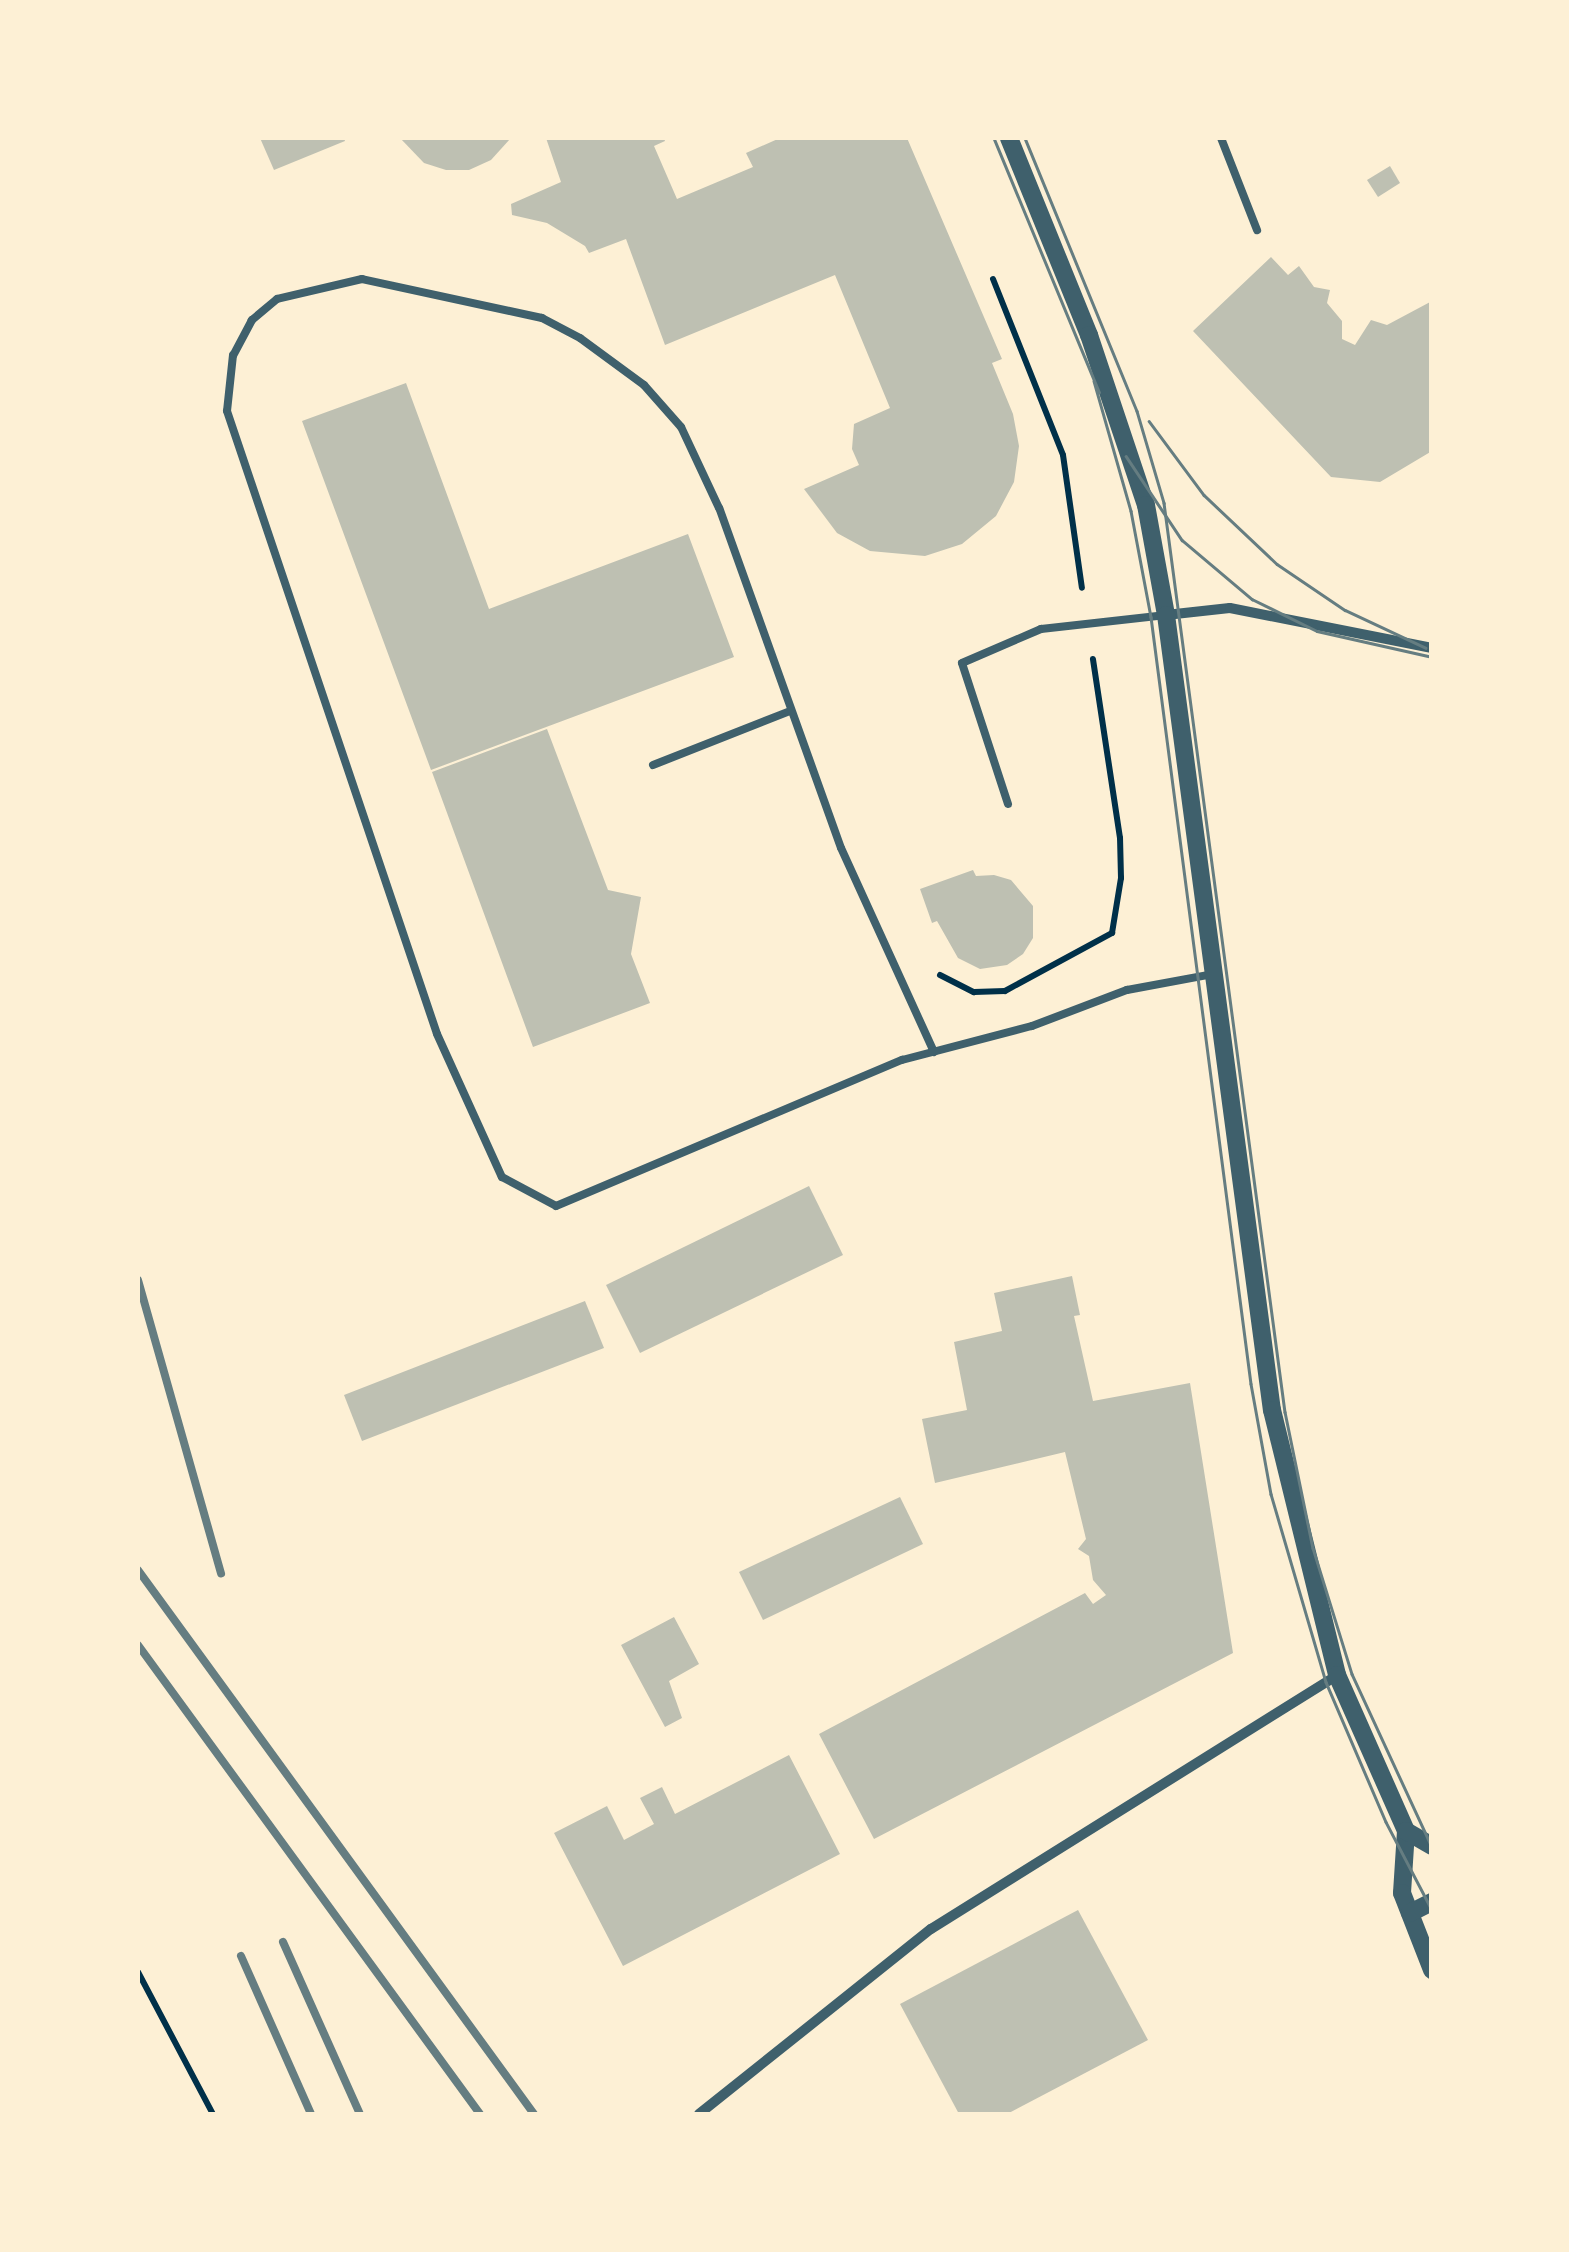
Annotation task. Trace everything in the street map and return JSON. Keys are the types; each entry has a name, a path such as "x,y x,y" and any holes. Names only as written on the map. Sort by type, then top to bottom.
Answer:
{"street":[{"path":"1008,138 1126,438 1146,504 1166,615 1272,1410 1337,1674 1406,1831 1402,1893 1432,1970"},
{"path":"1166,615 1230,608 1432,648"},
{"path":"699,2114 931,1929 1337,1674"},
{"path":"1406,1831 1432,1846"},
{"path":"1410,1913 1432,1902"}],"lane":[{"path":"1221,138 1257,230"},
{"path":"934,1052 841,848 718,508 680,427 644,385 616,362 542,318 362,278 278,299 252,320 233,355 227,411 437,1034 502,1177 556,1206 883,1068 1032,1026 1091,1000 1212,974"},
{"path":"1008,804 962,663 1041,629 1166,615"},
{"path":"654,765 790,710"}],"path":[{"path":"905,993 940,975 974,992 1006,992 1112,933 1121,878 1120,838 1063,455 993,279"},
{"path":"138,1972 213,2114"}],"building":[{"path":"260,138 344,138 345,141 274,170"},
{"path":"400,138 511,138 491,160 469,170 446,170 424,163"},
{"path":"546,138 664,138 654,146 677,199 753,167 746,153 780,138 907,138 1002,359 992,363 1013,414 1019,446 1014,482 996,516 962,544 925,556 870,551 837,533 804,489 859,465 852,449 854,424 890,408 835,275 665,345 626,239 589,253 585,246 547,223 512,215 511,204 561,182"},
{"path":"1390,166 1400,183 1378,197 1367,180"},
{"path":"1271,257 1288,275 1299,266 1314,287 1330,290 1327,303 1342,321 1342,339 1355,345 1371,320 1387,325 1432,301 1432,451 1380,482 1331,477 1193,331"},
{"path":"406,383 489,609 688,534 734,657 431,770 302,421"},
{"path":"547,729 608,890 641,897 631,954 650,1003 533,1047 432,772"},
{"path":"973,870 976,876 994,875 1011,880 1033,906 1033,938 1023,954 1007,965 980,969 958,958 937,921 932,923 920,889"},
{"path":"809,1186 843,1255 640,1353 606,1285"},
{"path":"1072,1276 1080,1315 1074,1316 1093,1401 1190,1383 1233,1653 874,1839 819,1734 1085,1593 1093,1604 1106,1595 1093,1580 1089,1556 1078,1549 1086,1539 1065,1452 935,1483 922,1419 967,1410 954,1342 1002,1331 994,1293"},
{"path":"585,1301 604,1348 362,1441 344,1395"},
{"path":"900,1497 923,1544 763,1620 739,1572"},
{"path":"674,1617 699,1664 669,1681 682,1718 665,1727 621,1645"},
{"path":"789,1755 840,1854 623,1966 554,1833 607,1806 624,1840 654,1824 640,1798 662,1787 675,1814"},
{"path":"1078,1910 1148,2040 1007,2114 959,2114 900,2004"}],"tram line":[{"path":"994,138 1099,392"},
{"path":"1025,138 1137,411 1164,503 1285,1412 1313,1548 1352,1674 1432,1847"},
{"path":"1094,381 1131,511 1151,617 1251,1384 1271,1494 1326,1682 1386,1822 1432,1910"},
{"path":"1149,421 1204,495 1277,564 1345,610 1426,648"},
{"path":"1126,456 1182,540 1252,599 1317,631 1432,657"}],"railway":[{"path":"138,1280 221,1574"},
{"path":"138,1570 534,2114"},
{"path":"138,1645 480,2114"},
{"path":"283,1942 360,2114"},
{"path":"241,1956 311,2114"}]}
